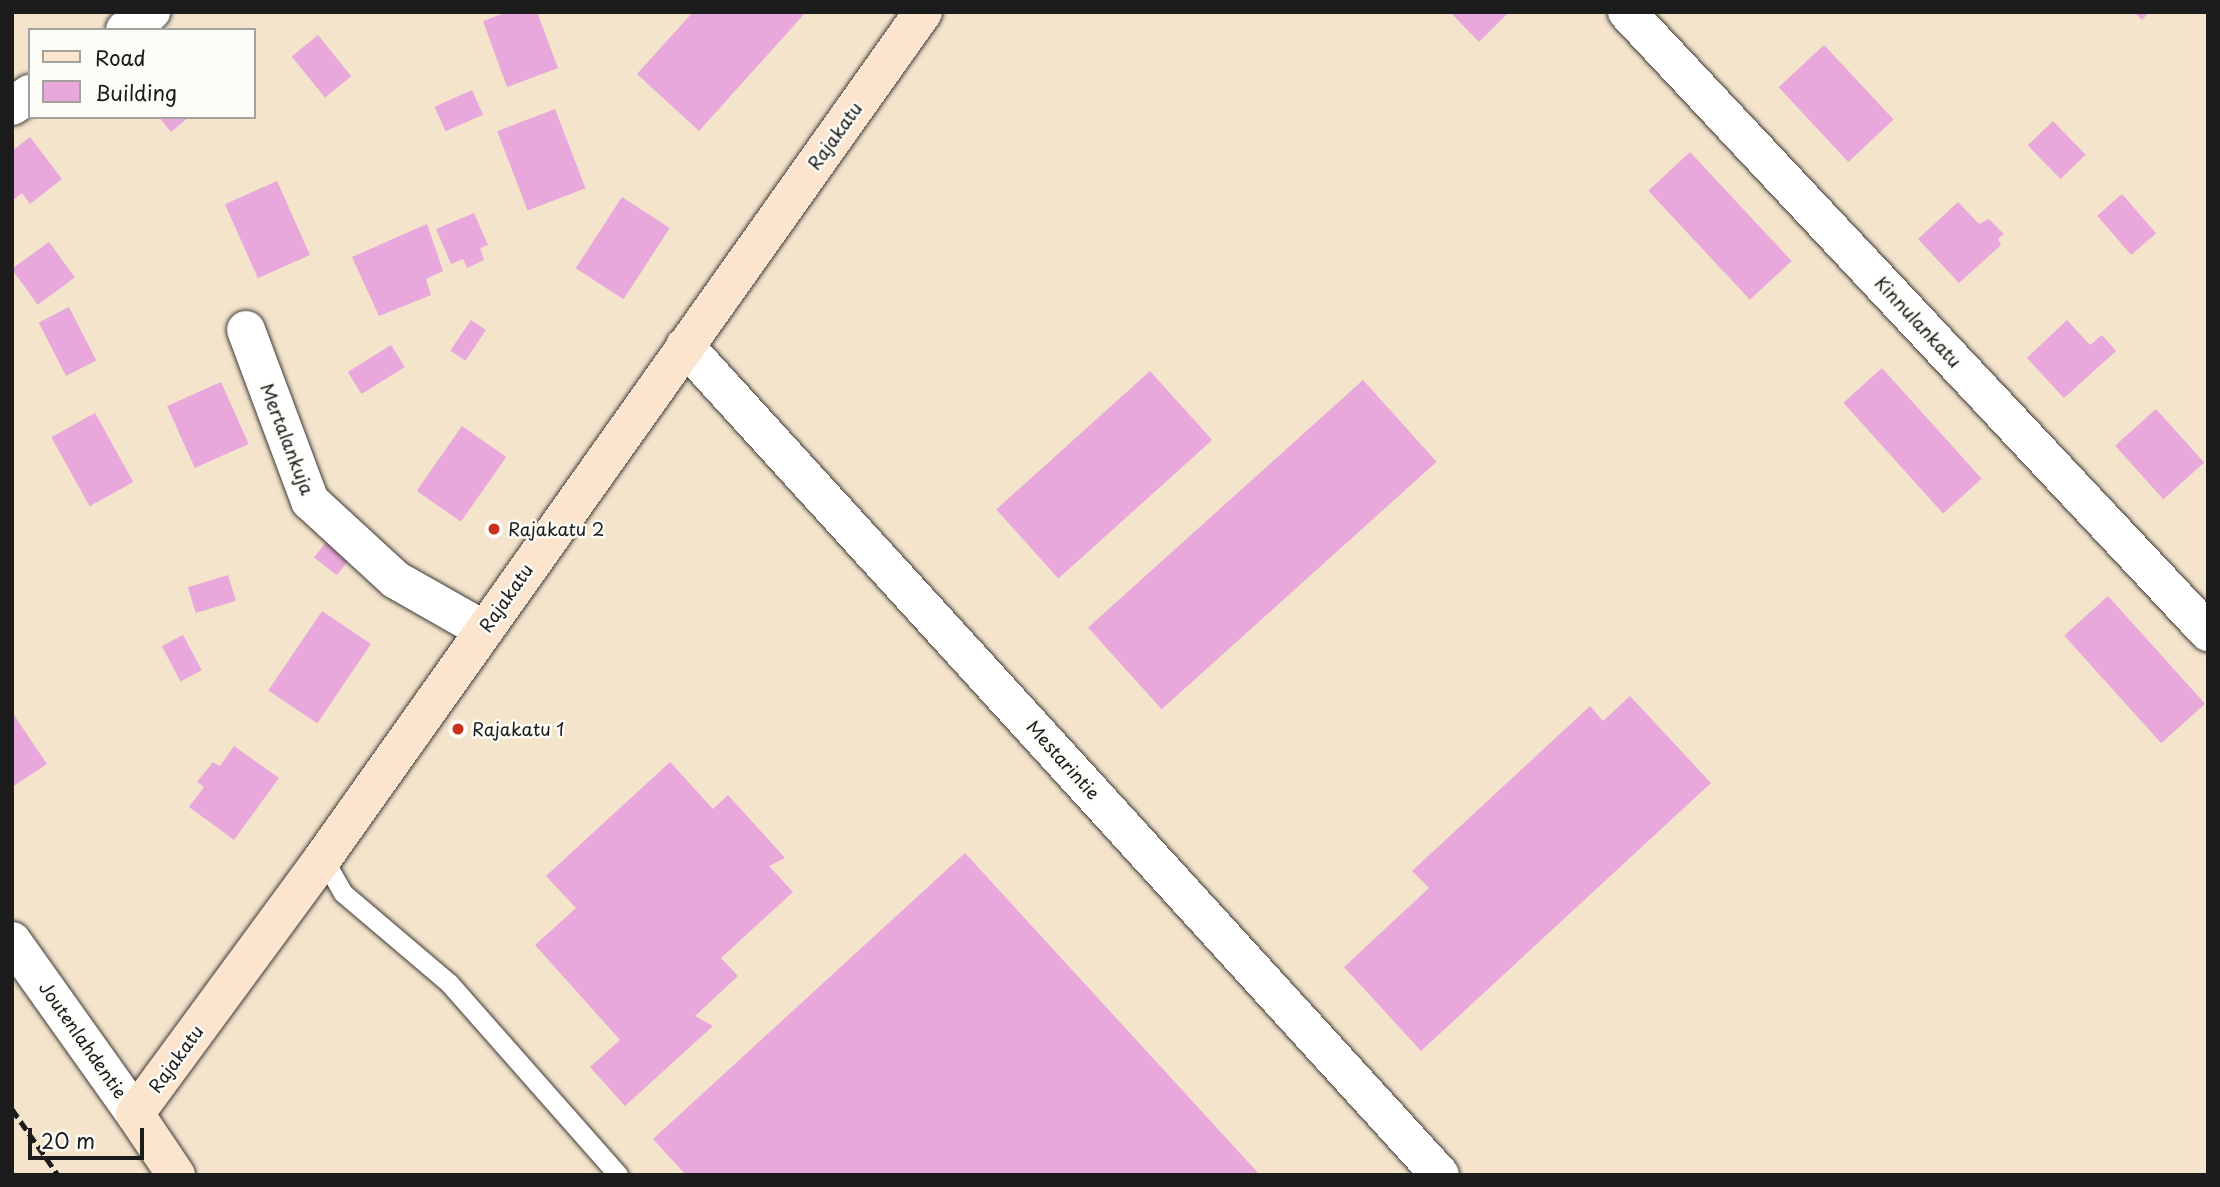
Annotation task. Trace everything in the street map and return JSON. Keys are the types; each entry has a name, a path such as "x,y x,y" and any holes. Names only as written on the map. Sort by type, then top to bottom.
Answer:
{"street":[{"path":"128,28 151,12"},
{"name":"Rajakatu","path":"135,1114 323,858 923,12"},
{"name":"Kinnulankatu","path":"1628,12 2208,632"},
{"path":"12,106 28,95"},
{"name":"Mertalankuja","path":"246,330 310,501 396,580 484,630"},
{"name":"Mestarintie","path":"685,346 1440,1175"},
{"name":"Joutenlahdentie","path":"12,941 176,1175"}],"lane":[{"path":"323,858 343,893 449,983 618,1175"}],"building":[{"path":"507,12 537,12 558,68 507,87 483,21"},
{"path":"693,12 806,12 699,131 637,74"},
{"path":"1450,12 1509,12 1479,42"},
{"path":"2134,12 2149,12 2142,20"},
{"path":"318,35 351,76 325,98 292,56"},
{"path":"1824,45 1894,120 1848,162 1779,87"},
{"path":"472,90 483,115 446,131 435,107"},
{"path":"555,109 585,188 528,211 497,131"},
{"path":"161,119 187,119 171,132"},
{"path":"2053,121 2086,155 2060,179 2028,145"},
{"path":"30,137 62,179 30,204 22,193 12,201 12,151"},
{"path":"1690,152 1792,261 1750,300 1648,191"},
{"path":"277,181 310,255 258,278 225,204"},
{"path":"2122,194 2156,233 2131,255 2097,216"},
{"path":"622,197 670,228 624,299 576,268"},
{"path":"1958,202 1979,224 1989,219 2004,234 1998,239 2001,245 1959,283 1918,239"},
{"path":"474,213 488,245 480,248 484,260 467,268 463,259 451,264 436,229"},
{"path":"427,224 443,271 426,279 431,295 379,316 352,257"},
{"path":"49,242 75,278 38,305 12,269"},
{"path":"69,307 96,360 66,376 39,322"},
{"path":"471,320 486,330 465,361 450,351"},
{"path":"2067,320 2090,345 2102,335 2116,351 2064,398 2027,358"},
{"path":"391,345 405,367 362,394 348,372"},
{"path":"1882,368 1982,479 1943,514 1843,403"},
{"path":"1150,371 1212,440 1058,579 996,510"},
{"path":"1363,380 1437,462 1162,709 1088,628"},
{"path":"221,382 249,444 195,468 167,406"},
{"path":"2156,409 2204,463 2163,499 2115,446"},
{"path":"95,413 133,482 90,506 51,437"},
{"path":"462,426 506,457 461,522 417,491"},
{"path":"330,537 353,555 337,575 314,557"},
{"path":"228,575 236,601 196,613 188,587"},
{"path":"2108,596 2205,704 2161,743 2064,635"},
{"path":"322,611 371,644 317,724 268,691"},
{"path":"183,635 202,670 181,682 162,646"},
{"path":"1630,696 1711,783 1421,1051 1344,967 1429,888 1412,871 1590,706 1603,721"},
{"path":"12,712 47,764 12,787"},
{"path":"234,746 279,778 234,840 189,807 204,787 197,782 213,762 220,766"},
{"path":"670,762 713,809 728,795 785,858 769,866 793,892 721,958 738,976 695,1016 713,1026 625,1106 590,1067 620,1040 535,945 576,908 546,876"},
{"path":"965,853 1260,1175 686,1175 653,1139"}],"railway":[{"path":"12,1109 58,1175"}],"place":[{"name":"Rajakatu 2","path":"494,529"},
{"name":"Rajakatu 1","path":"458,729"}]}
